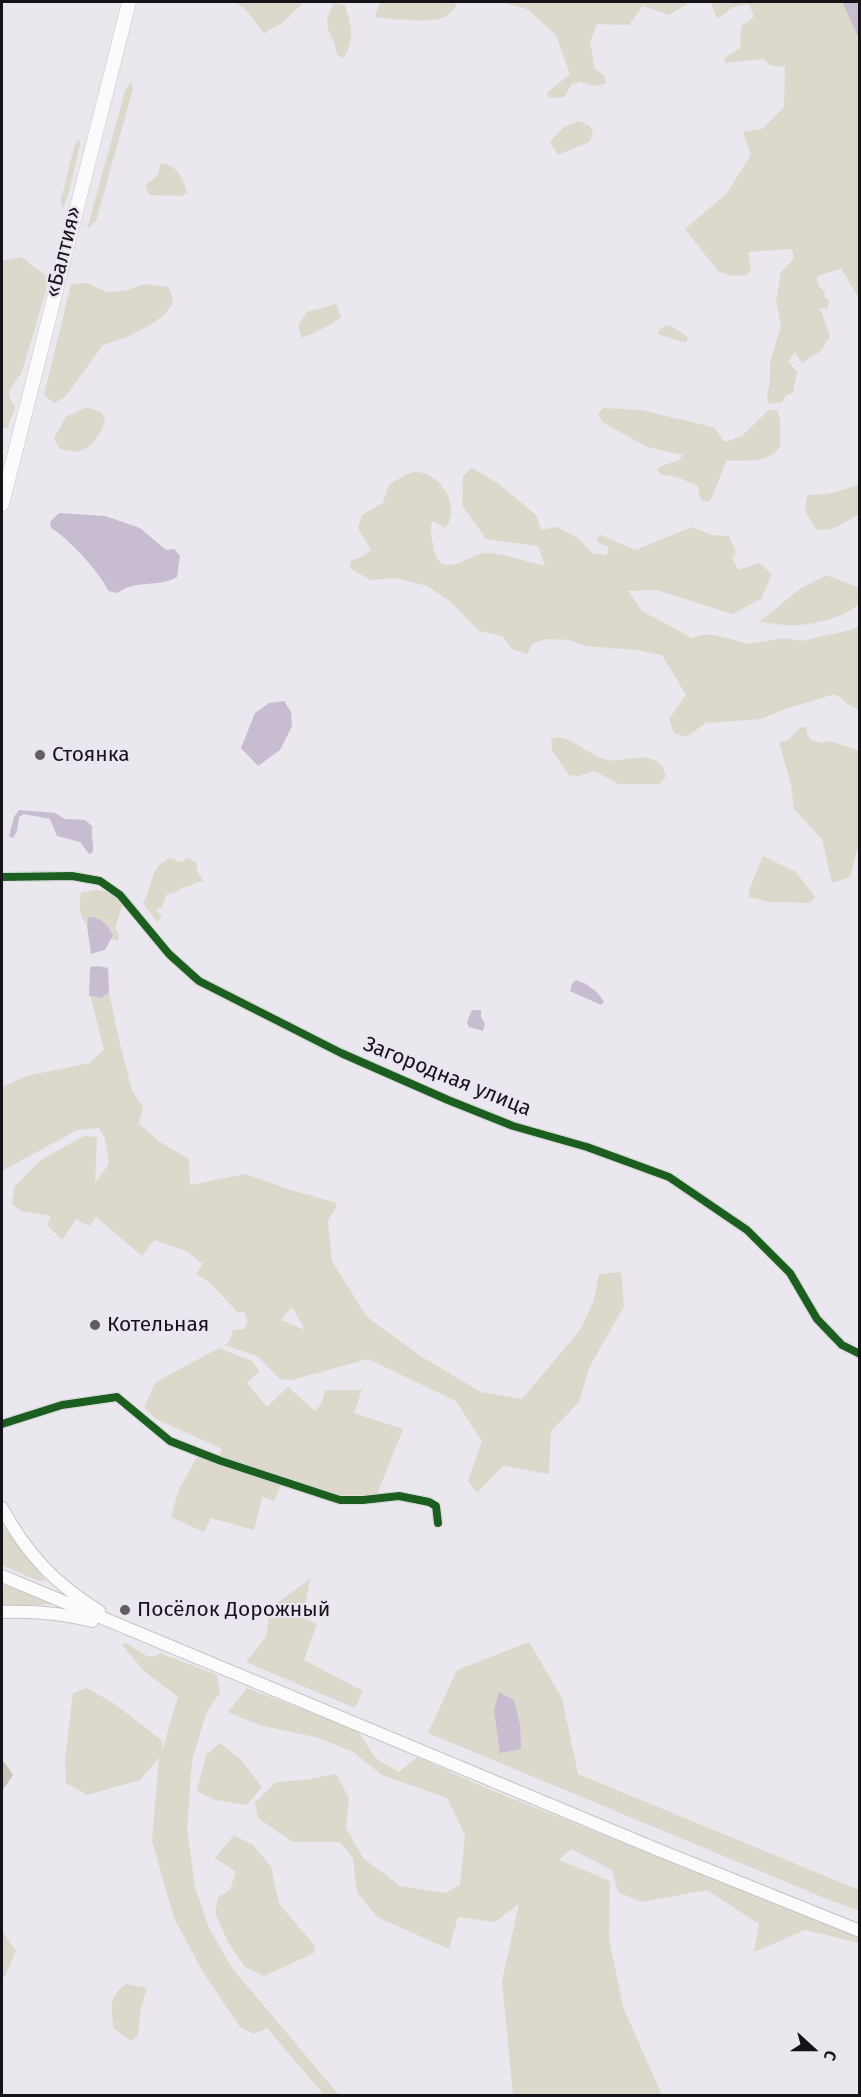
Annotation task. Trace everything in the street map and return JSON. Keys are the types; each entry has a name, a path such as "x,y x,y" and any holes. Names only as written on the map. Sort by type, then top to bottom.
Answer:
{"highway":[{"name":"«Балтия»","path":"2,504 129,2"}],"main road":[{"path":"2,1508 31,1553 48,1573 80,1599 130,1630"},
{"path":"2,1576 656,1849 860,1931"},
{"path":"2,1612 35,1611 73,1616 130,1630"}],"street":[{"name":"Загородная улица","path":"2,878 72,876 100,881 120,895 169,954 200,981 341,1053 448,1100 513,1126 587,1147 669,1177 747,1230 790,1273 817,1319 842,1345 860,1354"},
{"path":"2,1424 62,1405 117,1397 170,1441 221,1461 340,1500 399,1496 429,1502 436,1506 438,1523"}],"shaded area":[{"path":"235,2 304,2 282,23 264,33 246,10"},
{"path":"380,2 458,2 445,17 399,20 375,17"},
{"path":"500,2 690,2 669,15 643,6 629,25 597,24 590,42 595,69 605,76 606,84 592,86 582,82 572,84 564,97 549,98 547,93 570,74 556,35 527,9"},
{"path":"711,2 842,2 859,39 859,299 841,268 817,277 818,285 825,292 824,297 829,301 828,309 820,308 830,336 821,351 802,363 795,352 788,361 797,372 793,393 786,395 782,402 769,404 767,396 770,362 781,326 776,302 781,272 794,258 792,249 748,252 751,269 747,275 730,276 718,271 685,229 727,193 751,155 743,132 762,129 784,107 785,67 770,65 763,59 725,63 724,58 740,48 741,26 754,17 749,4 734,7 717,19"},
{"path":"842,2 859,2 859,39"},
{"path":"334,3 345,5 350,26 350,46 343,59 337,54 327,24"},
{"path":"132,82 133,89 96,221 87,229 126,88"},
{"path":"579,121 590,126 593,134 589,142 558,155 550,142 564,127"},
{"path":"79,138 80,145 63,209 61,200 74,147"},
{"path":"161,163 171,167 179,174 187,193 181,196 150,195 145,186 158,175"},
{"path":"22,257 45,274 47,287 22,372 9,391 10,399 15,407 8,427 2,429 2,261"},
{"path":"87,283 107,292 124,291 145,284 168,287 173,297 172,305 164,315 150,325 127,337 103,345 65,397 54,403 44,395 71,284"},
{"path":"336,304 341,317 302,338 298,326 307,312"},
{"path":"670,325 688,337 686,343 658,334 660,328"},
{"path":"87,407 102,413 105,421 98,435 88,447 80,451 60,449 54,438 66,417"},
{"path":"604,408 640,410 701,424 714,428 725,442 742,436 769,410 777,410 780,420 780,447 774,454 759,460 731,461 727,459 710,502 702,501 698,486 677,477 660,474 657,469 679,460 683,455 647,447 602,422 598,413"},
{"path":"472,468 499,484 536,515 541,530 557,527 578,538 592,553 607,555 609,547 597,542 599,534 635,550 692,527 712,535 729,536 736,552 732,559 739,570 759,563 772,574 761,599 732,614 657,590 628,591 642,611 692,638 701,635 715,635 749,644 784,638 801,641 851,630 859,626 859,710 835,694 761,719 706,723 686,737 674,733 669,719 686,695 662,655 637,650 585,646 569,640 546,639 532,644 527,654 512,649 502,636 479,631 451,602 427,586 395,578 370,580 350,568 351,561 371,550 358,528 362,515 383,503 389,485 412,472 424,473 433,478 446,492 450,501 450,520 445,528 433,521 431,527 436,556 441,563 454,565 477,555 489,553 545,566 538,546 486,539 462,505 463,476"},
{"path":"859,484 859,514 833,528 816,529 805,511 807,495 834,492"},
{"path":"59,513 105,516 140,528 166,550 174,549 180,556 177,577 163,582 132,586 118,593 108,591 99,575 83,556 51,528 50,522"},
{"path":"827,575 859,588 859,604 838,616 813,623 783,625 759,622 801,588"},
{"path":"284,701 291,712 292,726 280,750 258,766 241,748 255,713 269,703"},
{"path":"801,727 806,727 811,740 821,743 831,741 859,751 859,848 850,877 832,883 822,839 794,809 791,785 779,742 787,741"},
{"path":"556,737 570,741 608,760 651,759 661,765 666,776 660,784 619,784 594,771 579,776 569,775 552,751 551,740"},
{"path":"19,810 55,813 65,819 85,820 92,826 93,852 89,854 80,842 57,836 50,819 24,814 19,817 17,831 13,838 9,836 14,817"},
{"path":"763,856 796,872 815,897 810,903 769,902 749,897 749,890"},
{"path":"170,858 181,862 189,858 196,863 198,873 204,881 167,894 162,907 156,910 162,917 157,922 143,903 158,866"},
{"path":"96,890 111,892 123,902 115,929 119,933 118,941 110,939 113,935 103,922 88,918 87,924 82,917 81,893"},
{"path":"88,917 97,918 103,922 113,935 105,950 91,954 87,926"},
{"path":"90,967 108,968 109,992 101,998 89,996"},
{"path":"576,980 592,988 604,1002 601,1005 570,991"},
{"path":"109,992 132,1091 143,1107 139,1124 160,1142 189,1159 190,1185 245,1174 334,1202 337,1206 328,1221 332,1261 367,1317 422,1357 481,1392 522,1399 580,1330 593,1303 599,1274 621,1272 624,1306 589,1368 579,1402 551,1431 549,1474 503,1466 477,1493 468,1481 482,1441 456,1401 368,1359 292,1380 280,1379 257,1356 224,1345 229,1342 233,1330 244,1329 248,1321 244,1312 237,1312 209,1282 196,1274 203,1264 186,1251 154,1240 142,1256 96,1217 89,1226 76,1219 62,1240 47,1225 51,1216 21,1211 12,1204 14,1187 41,1160 84,1136 97,1137 95,1183 109,1164 105,1138 99,1128 77,1130 2,1171 2,1087 26,1076 90,1063 104,1049 91,998","holes":["292,1307 305,1330 281,1320"]},
{"path":"472,1010 481,1010 481,1017 485,1024 483,1031 469,1027 467,1022"},
{"path":"219,1348 252,1361 259,1371 247,1383 267,1407 288,1387 315,1411 322,1403 325,1390 362,1390 354,1413 403,1429 377,1494 341,1498 283,1480 274,1501 262,1497 254,1530 211,1518 204,1532 171,1517 179,1489 198,1456 217,1461 222,1449 156,1419 144,1407 156,1382"},
{"path":"2,1525 46,1581 36,1580 2,1565"},
{"path":"310,1579 306,1602 300,1616 317,1624 304,1660 363,1691 355,1708 246,1662 266,1637 270,1608"},
{"path":"2,1583 53,1604 2,1608"},
{"path":"529,1642 562,1698 578,1774 859,1890 859,1911 428,1733 457,1670"},
{"path":"126,1643 147,1656 155,1657 160,1653 217,1675 220,1693 207,1711 192,1760 187,1829 195,1887 209,1928 232,1968 339,2095 324,2095 267,2028 254,2034 240,2027 203,1972 174,1918 152,1841 159,1758 140,1780 87,1795 66,1783 65,1759 73,1693 87,1688 126,1713 162,1741 162,1751 178,1697 145,1672 122,1645"},
{"path":"247,1688 357,1730 376,1759 399,1772 417,1757 486,1788 859,1937 859,1943 805,1930 754,1952 759,1924 707,1890 642,1902 618,1892 612,1870 571,1849 559,1860 610,1881 609,1938 623,2007 662,2095 513,2095 502,1981 519,1904 495,1922 458,1917 449,1949 377,1917 357,1892 353,1858 340,1842 293,1842 258,1818 255,1803 276,1782 336,1774 349,1798 346,1828 363,1858 400,1886 445,1893 460,1885 465,1835 447,1798 382,1775 353,1752 319,1738 259,1725 228,1712"},
{"path":"499,1692 514,1700 520,1725 521,1749 500,1753 494,1710"},
{"path":"220,1743 242,1761 262,1787 247,1805 215,1800 197,1791 206,1755"},
{"path":"2,1759 13,1775 2,1791"},
{"path":"234,1835 254,1846 271,1867 279,1904 315,1946 314,1953 264,1976 245,1967 229,1944 215,1913 218,1897 230,1890 236,1872 215,1858"},
{"path":"2,1931 16,1951 4,1978 2,1974"},
{"path":"126,1984 147,1988 141,2007 138,2036 131,2041 114,2029 112,2015 112,2004 116,1994"}],"cycle path":[{"path":"2,877 72,876 100,881 120,895 169,954 199,981 341,1053 448,1100 513,1126 587,1147 669,1177 747,1230 790,1273 817,1319 842,1345 860,1354"},
{"path":"2,1424 62,1405 117,1397 170,1441 221,1461 340,1500 399,1496 429,1502 436,1506 438,1523"}],"place":[{"name":"Стоянка","path":"40,755"},
{"name":"Котельная","path":"95,1325"},
{"name":"Посёлок Дорожный","path":"125,1610"}]}
